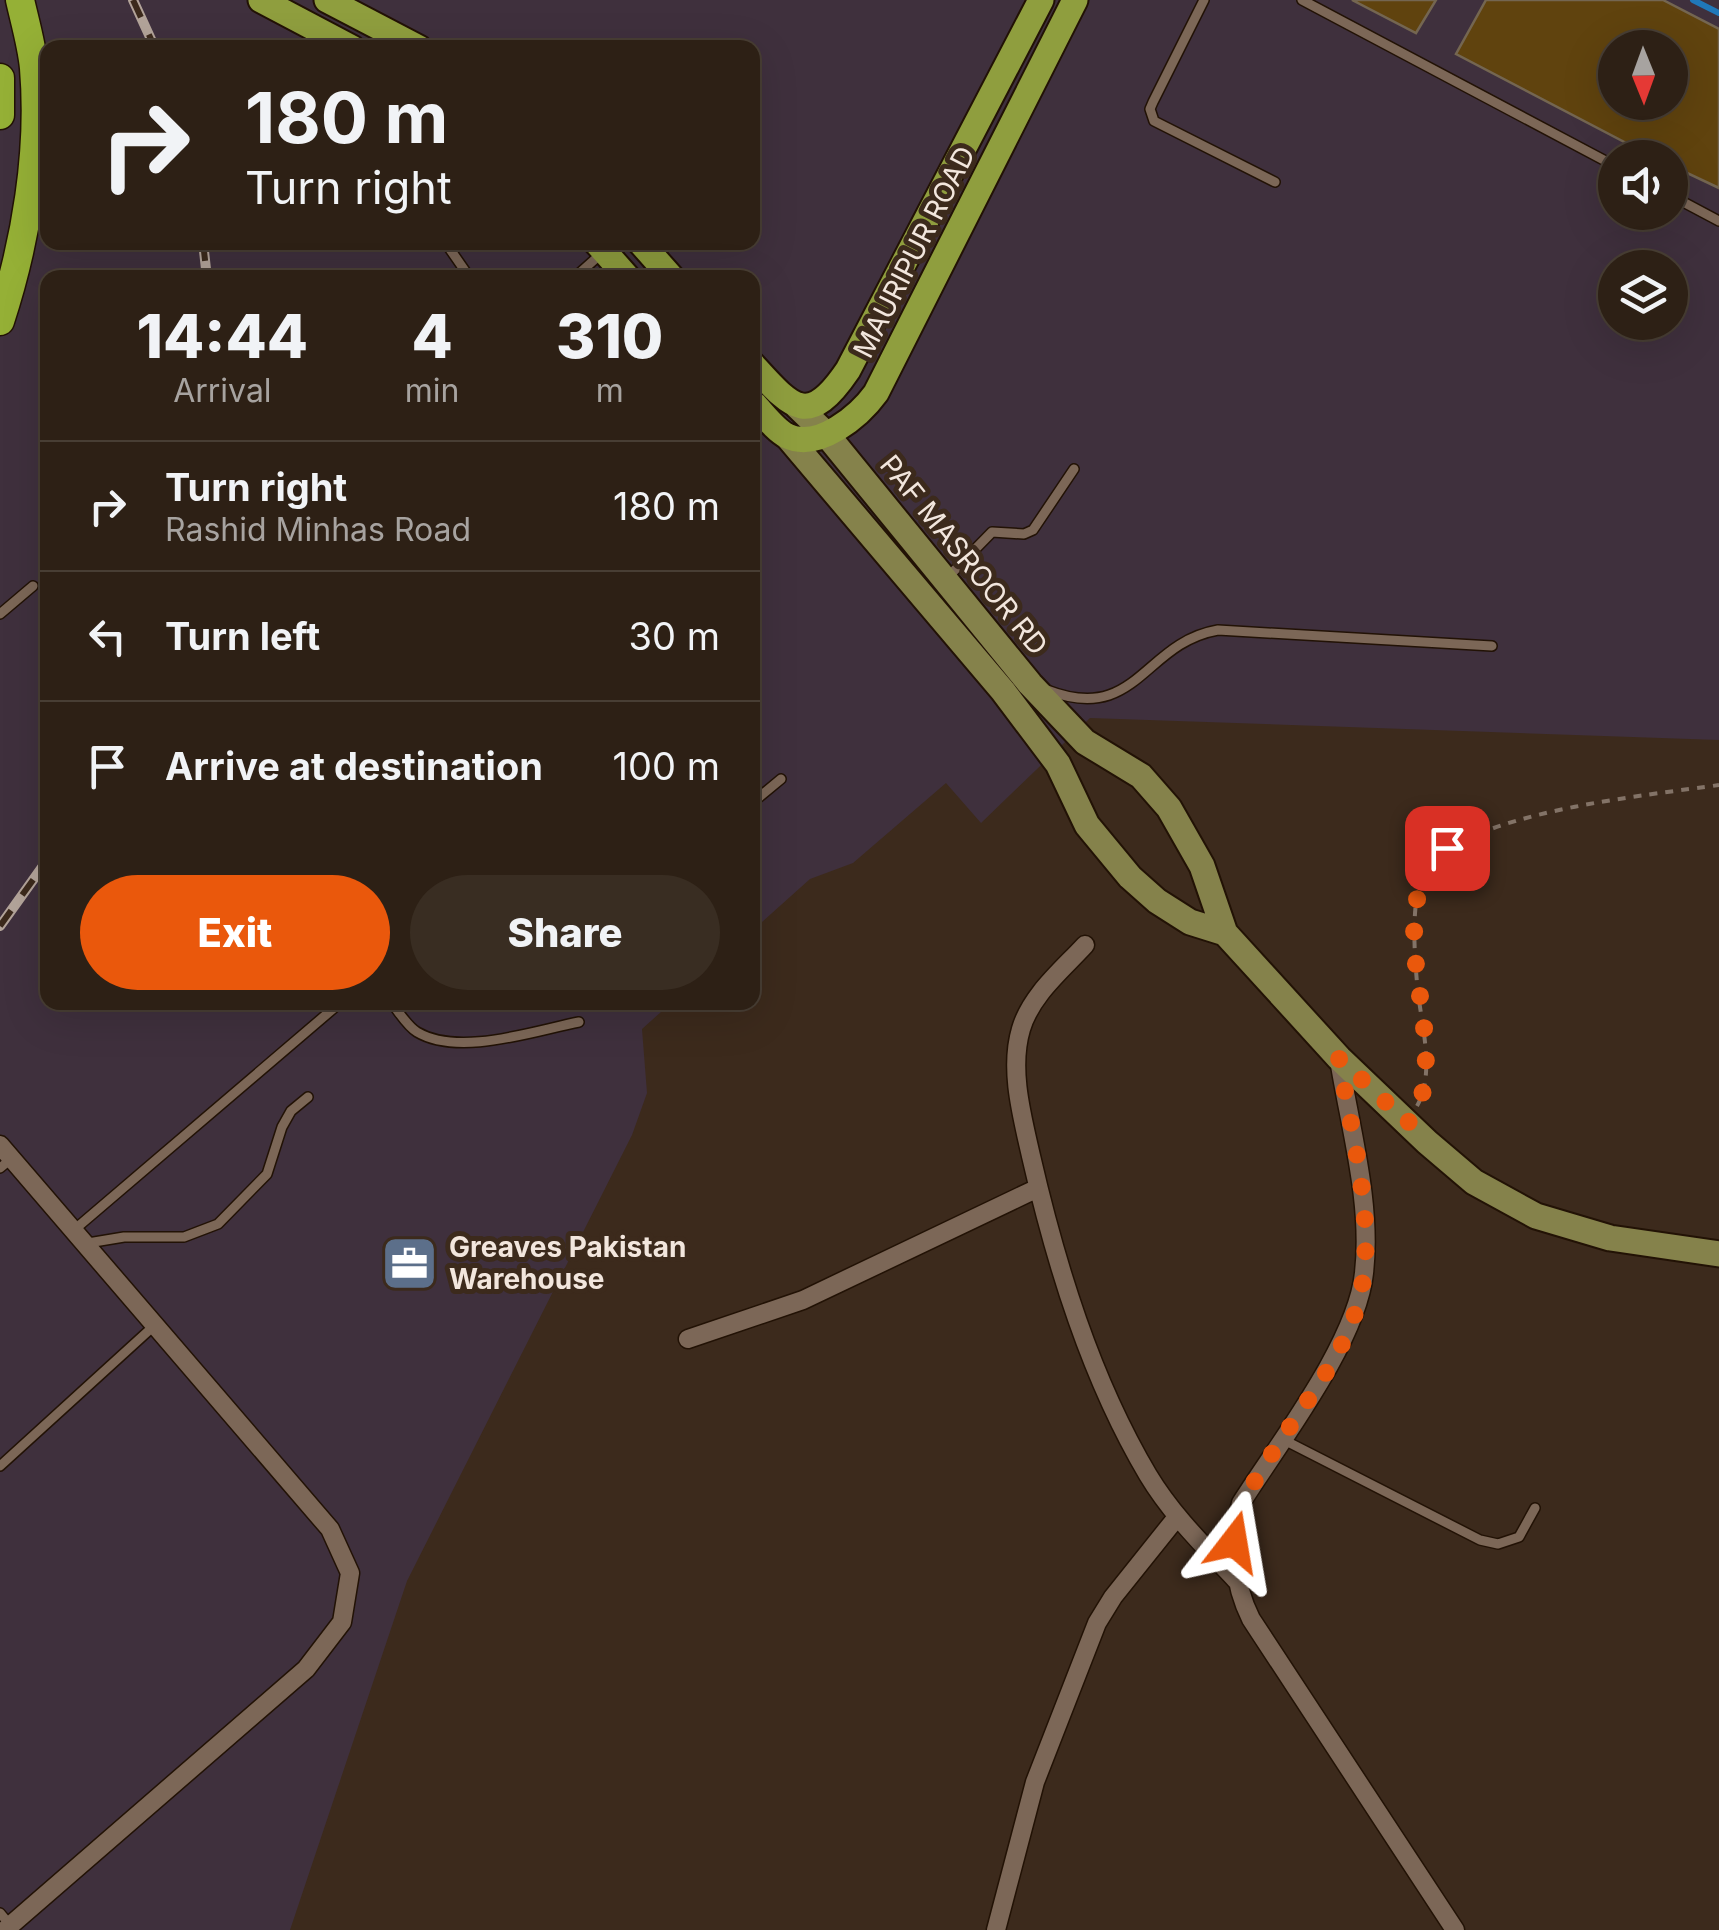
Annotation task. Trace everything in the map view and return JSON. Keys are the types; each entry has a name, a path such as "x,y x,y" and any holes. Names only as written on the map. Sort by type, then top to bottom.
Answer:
{"highway":[{"path":"20,0 40,70"},
{"path":"0,78 0,115"},
{"path":"0,321 30,221 40,83"}],"main road":[{"path":"261,0 337,40"},
{"path":"328,0 405,40"},
{"name":"MAURIPUR ROAD","path":"797,406 817,405 832,393 848,370 1041,0"},
{"name":"MAURIPUR ROAD","path":"827,434 861,414 876,393 1074,0"},
{"path":"603,250 621,270"},
{"path":"647,250 665,270"},
{"path":"760,373 783,398 797,406"},
{"name":"PAF MASROOR RD","path":"797,406 827,434 1030,684 1085,742 1141,776 1169,808 1202,866 1226,933"},
{"path":"760,410 787,436 827,434"},
{"name":"PAF MASROOR RD","path":"787,436 1003,691 1058,764 1088,825 1130,876 1190,922 1226,933"},
{"path":"1226,933 1339,1058 1474,1182 1536,1216 1610,1238 1719,1254"}],"street":[{"path":"1085,945 1031,1004 1020,1031 1017,1076 1021,1111 1050,1241 1108,1396 1148,1475 1177,1517 1236,1580"},
{"path":"1339,1058 1365,1226 1364,1274 1358,1304 1342,1342 1241,1504 1235,1532 1236,1580 1251,1619 1455,1930"},
{"path":"4,1157 156,1324 330,1529 350,1573 342,1622 306,1669 5,1923"},
{"path":"688,1339 803,1300 1038,1188"},
{"path":"996,1930 1035,1782 1097,1623 1177,1517"}],"lane":[{"path":"1204,0 1152,102 1151,116 1154,121 1275,182"},
{"path":"1302,0 1598,157"},
{"path":"1688,205 1719,221"},
{"path":"581,270 597,250"},
{"path":"925,599 992,532 1024,534 1033,530 1074,469"},
{"path":"0,614 34,586"},
{"path":"1030,684 1066,697 1101,699 1119,692 1187,638 1218,630 1492,646"},
{"path":"760,796 781,779"},
{"path":"79,1237 333,1010"},
{"path":"397,1010 414,1031 440,1041 471,1043 579,1022"},
{"path":"79,1237 184,1237 218,1224 267,1174 282,1126 308,1097"},
{"path":"0,1466 156,1324"},
{"path":"1282,1438 1480,1540 1498,1544 1519,1537 1536,1508"}],"path":[{"path":"1408,1123 1421,1099 1426,1069 1415,966 1416,908 1424,874 1447,848 1494,826 1719,785"}],"shaded area":[{"path":"0,0 1719,0 1719,740 1090,718 981,823 946,783 853,863 810,879 760,924 760,270 40,270 40,1010 663,1010 642,1029 647,1093 632,1135 407,1581 290,1930 0,1930"}],"building":[{"path":"1352,0 1436,0 1416,33"},
{"path":"1486,0 1663,0 1719,29 1719,188 1688,173 1688,140 1621,140 1456,54"}],"waterway":[{"path":"1693,0 1719,13"}],"railway":[{"path":"133,0 151,40"},
{"path":"204,250 206,270"},
{"path":"0,926 40,870"}],"place":[{"name":"Greaves Pakistan Warehouse","path":"410,1263"}],"route":[{"path":"1234,1542 1241,1504 1342,1342 1358,1304 1364,1274 1365,1226 1339,1058 1408,1123 1421,1099 1426,1069 1415,966 1416,908 1424,874 1447,848"}]}
